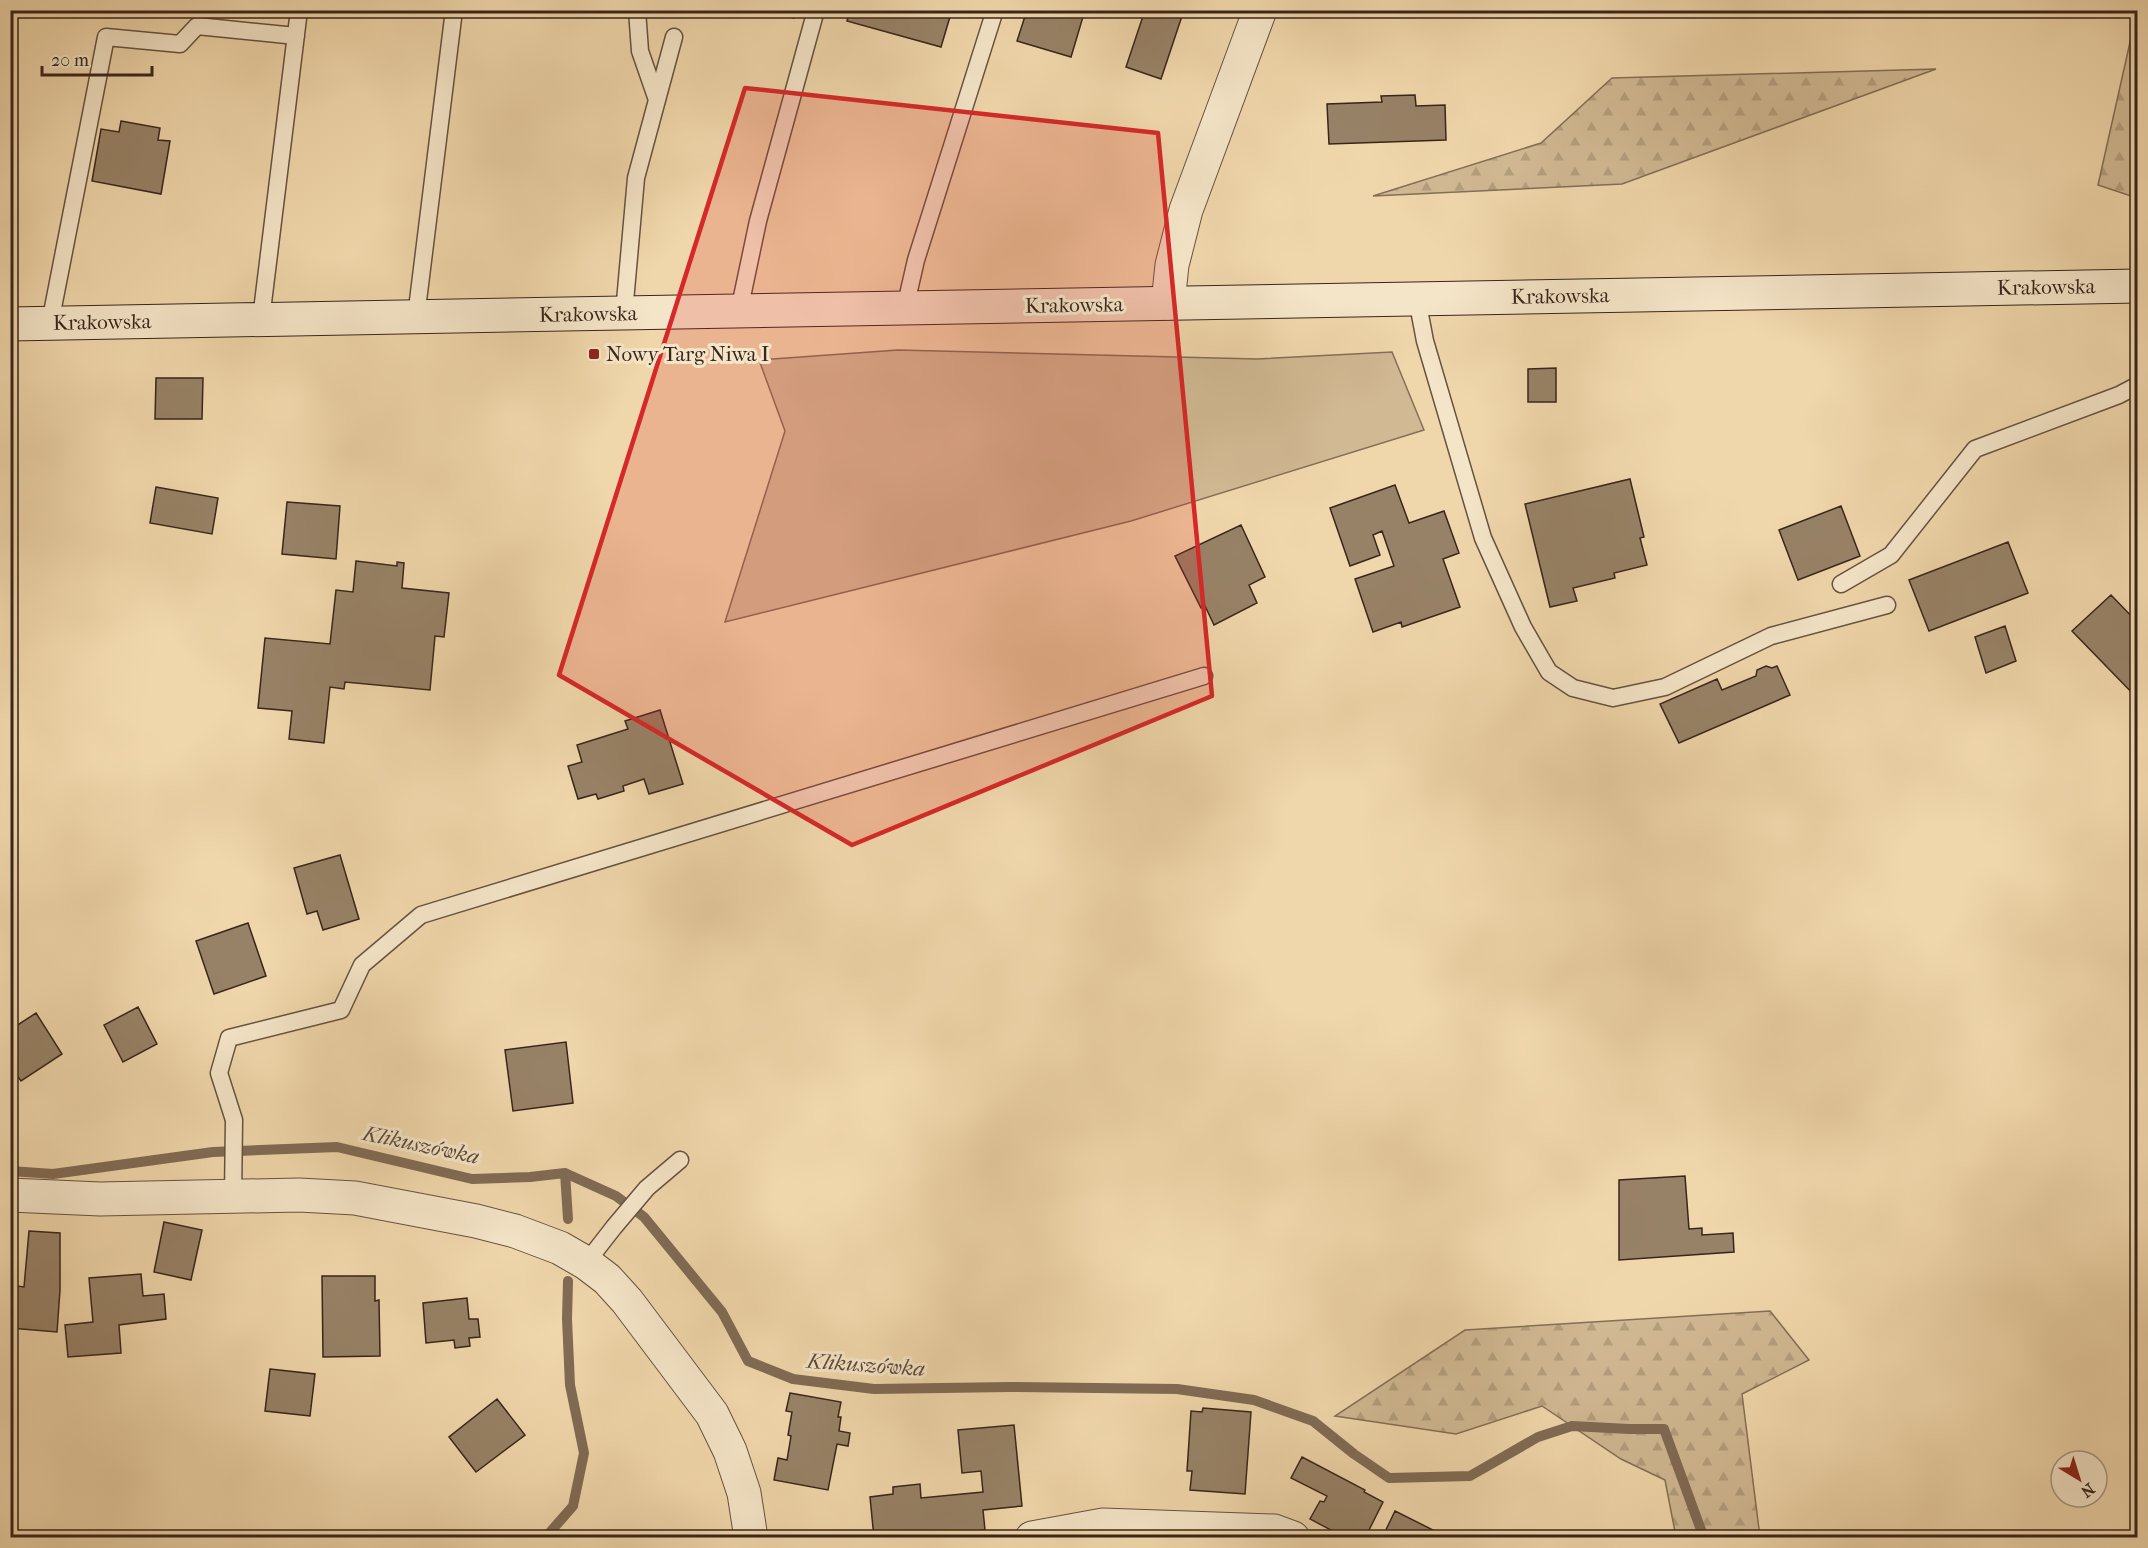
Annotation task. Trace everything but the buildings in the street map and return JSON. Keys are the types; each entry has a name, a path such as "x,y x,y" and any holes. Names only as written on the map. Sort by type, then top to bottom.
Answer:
{"main road":[{"path":"1168,303 1172,265 1186,210 1260,10"},
{"name":"Krakowska","path":"10,324 2138,286"},
{"path":"10,1195 100,1199 233,1183 299,1195 355,1198 476,1221 515,1231 560,1248 607,1279 712,1414 730,1451 744,1493 752,1538"},
{"path":"1032,1538 1103,1525 1274,1531 1293,1538"}],"lane":[{"path":"261,319 299,10"},
{"path":"416,317 454,10"},
{"path":"638,10 640,51 657,100"},
{"path":"739,311 758,221 816,10"},
{"path":"905,308 916,260 995,10"},
{"path":"50,323 106,37 180,44 197,26 296,36"},
{"path":"624,313 636,178 674,37"},
{"path":"1417,299 1425,341 1484,538 1523,627 1549,672 1573,688 1613,699 1665,687 1771,636 1887,605"},
{"path":"1842,584 1891,555 1976,449 2119,395 2138,384"},
{"path":"233,1183 234,1120 219,1073 229,1038 341,1010 362,965 421,915 1204,676"},
{"path":"586,1263 647,1188 680,1160"}],"highlighted area":[{"path":"745,88 1158,133 1212,696 852,845 559,675"}],"green space":[{"path":"2137,11 2138,198 2098,185"},
{"path":"1936,69 1622,184 1373,196 1541,143 1612,78"},
{"path":"898,350 1257,359 1392,352 1424,430 1131,521 725,622 785,431 759,360"},
{"path":"1770,1311 1809,1360 1742,1394 1760,1537 1676,1537 1665,1480 1621,1459 1542,1406 1456,1434 1335,1416 1465,1330"}],"waterway":[{"name":"Klikuszówka","path":"10,1171 53,1174 213,1152 337,1147 472,1179 565,1173 616,1196 644,1217 722,1312 748,1361 793,1379 874,1389 1010,1387 1177,1389 1254,1400 1313,1421 1354,1454 1389,1478 1470,1476 1538,1437 1572,1426 1664,1429 1704,1538"},
{"path":"565,1173 568,1219"},
{"path":"545,1538 573,1506 584,1453 570,1385 568,1281"}],"place":[{"name":"Nowy Targ Niwa I","path":"594,354"}]}
